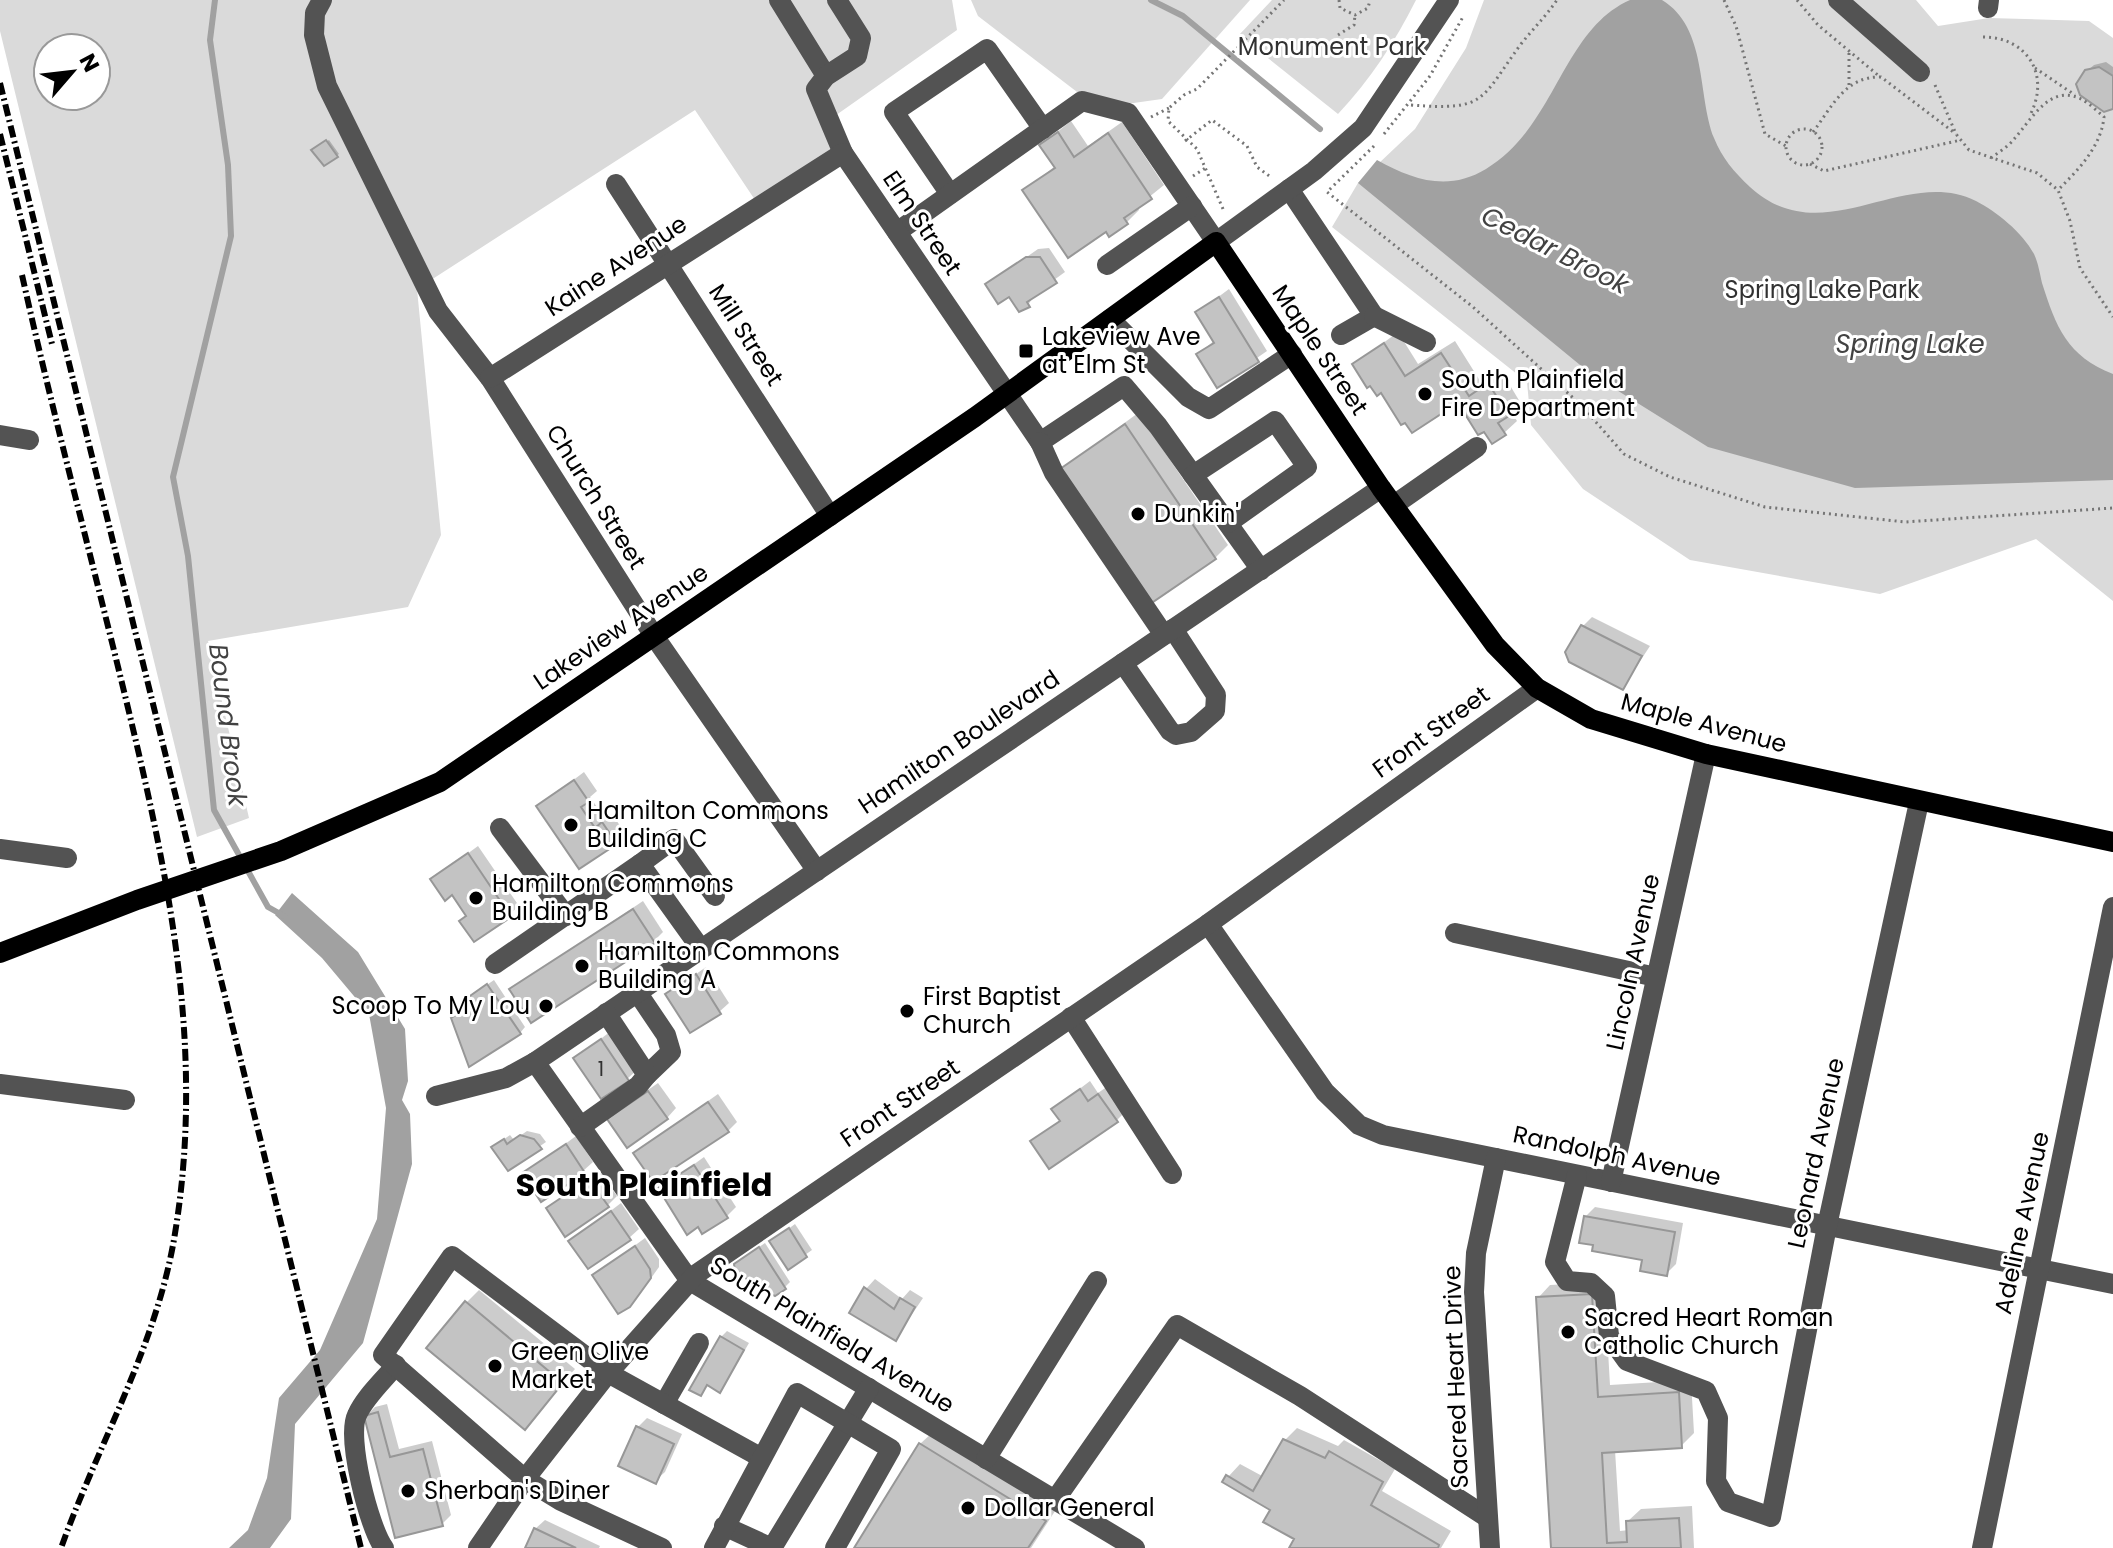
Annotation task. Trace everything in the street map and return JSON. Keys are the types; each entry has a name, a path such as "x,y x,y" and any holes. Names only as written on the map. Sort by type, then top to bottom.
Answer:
{"main road":[{"name":"Lakeview Avenue","path":"0,953 137,900 281,851 440,782 1006,394 1216,242"},
{"name":"Maple Street","path":"1216,242 1387,496"},
{"name":"Maple Avenue","path":"1387,496 1495,645 1537,688 1591,719 1706,754 2113,842"}],"street":[{"name":"Church Street","path":"322,0 315,13 314,35 327,86 438,311 490,378 654,636 817,871"},
{"path":"779,0 826,76 857,56 861,38 837,0"},
{"path":"897,232 1082,101 1128,113 1216,242 1280,183 1363,128 1449,0"},
{"path":"1838,0 1920,72"},
{"path":"950,194 894,112 987,49 1043,129"},
{"name":"Elm Street","path":"826,76 816,89 843,153 1040,442 1054,473 1216,695 1215,711 1191,732 1176,735 1170,731 1123,663"},
{"name":"Kaine Avenue","path":"490,378 843,153"},
{"path":"1280,183 1374,316 1426,342"},
{"name":"Mill Street","path":"616,184 830,516"},
{"path":"1107,265 1192,206"},
{"path":"1341,335 1374,316"},
{"path":"1110,319 1188,397 1209,409 1292,354"},
{"path":"1040,442 1124,386 1261,570"},
{"path":"1193,475 1275,421 1307,467 1228,523"},
{"path":"0,435 29,440"},
{"name":"Hamilton Boulevard","path":"436,1096 506,1078 535,1062 1261,570 1477,447"},
{"name":"Front Street","path":"478,1548 525,1479 608,1373 690,1281 731,1247 1208,924 1537,688"},
{"name":"Lincoln Avenue","path":"1611,1182 1706,754"},
{"name":"Leonard Avenue","path":"1577,1175 1555,1262 1567,1281 1591,1283 1605,1296 1609,1336 1627,1361 1706,1391 1718,1418 1716,1481 1728,1502 1771,1517 1827,1226 1919,802"},
{"path":"500,828 566,916"},
{"path":"495,964 674,839 715,896"},
{"path":"0,849 67,858"},
{"path":"640,864 701,949"},
{"name":"Adeline Avenue","path":"1982,1548 2113,907"},
{"name":"Randolph Avenue","path":"1208,924 1325,1092 1359,1125 1383,1135 2113,1284"},
{"path":"1455,933 1656,977"},
{"path":"580,1127 638,1086 671,1052 666,1035 637,992"},
{"path":"606,1013 647,1075"},
{"path":"1071,1017 1172,1174"},
{"name":"South Plainfield Avenue","path":"535,1062 690,1281 1135,1548"},
{"path":"0,1084 125,1100"},
{"name":"Sacred Heart Drive","path":"1490,1548 1474,1292 1476,1253 1496,1158"},
{"path":"659,1547 561,1501 525,1479 383,1355 452,1256 608,1373 760,1457"},
{"path":"986,1459 1097,1281"},
{"path":"1055,1500 1177,1325 1300,1396 1488,1518"},
{"path":"664,1404 699,1343"},
{"path":"384,1548 362,1481 354,1425 363,1406 396,1365"},
{"path":"724,1526 772,1548 869,1388"},
{"path":"714,1548 760,1457 797,1393 891,1449 835,1548"}],"path":[{"path":"1150,118 1197,89 1284,0"},
{"path":"1339,0 1340,8 1355,15"},
{"path":"1355,15 1368,8 1370,0"},
{"path":"1409,105 1446,108 1472,103 1492,90 1557,0"},
{"path":"1724,0 1736,26 1765,134 1786,146 1793,162 1810,164 1824,171 1961,140"},
{"path":"1797,0 1818,25 1956,134 1969,150 2037,173 2058,190 2070,221 2080,268 2113,317"},
{"path":"1338,35 1354,25 1355,15"},
{"path":"1983,37 2009,40 2029,56 2037,89 2028,118 2017,136 1991,158"},
{"path":"1848,50 1849,85"},
{"path":"2033,66 2104,117 2103,130 2078,170 2058,190"},
{"path":"1920,72 1936,85 1956,134"},
{"path":"1813,132 1849,85 1868,77 1881,77"},
{"path":"2028,118 2048,100 2059,96 2078,97"},
{"path":"1169,108 1168,121 1185,141 1197,149 1223,209"},
{"path":"1185,141 1212,120 1247,146 1257,167 1280,183"},
{"path":"1786,146 1796,131 1813,132"},
{"path":"1810,164 1819,157 1822,146 1813,132"},
{"path":"1190,178 1207,167"},
{"path":"1327,192 1473,307 1581,405 1624,454 1670,477 1765,507 1905,522 2113,508"}],"green space":[{"path":"0,0 952,0 957,30 822,125 838,150 757,203 695,110 417,289 441,535 408,607 208,641 249,818 197,837 0,31"},
{"path":"971,0 1250,0 1162,99 1098,108 978,16"},
{"name":"Monument Park","path":"1272,0 1416,0 1381,60 1338,114 1239,35"},
{"name":"Spring Lake Park","path":"1484,0 1916,0 1938,26 1989,18 2089,21 2113,38 2113,601 2036,539 1880,594 1690,560 1583,489 1531,425 1527,382 1332,227 1358,183 1415,129 1466,48"}],"water":[{"name":"Spring Lake","path":"1630,0 1662,0 1677,12 1694,45 1709,121 1717,145 1750,187 1778,205 1806,212 1834,211 1920,193 1948,193 1976,201 2016,230 2034,254 2053,313 2066,338 2084,358 2113,374 2113,480 1855,488 1708,447 1591,374 1358,183 1377,160 1431,181 1458,180 1486,169 1509,151 1528,129 1589,33 1607,14"},
{"path":"292,893 358,952 405,1029 408,1081 402,1100 410,1114 412,1164 363,1343 295,1424 291,1519 270,1548 229,1548 248,1530 267,1478 279,1398 320,1350 377,1219 386,1108 369,1014 322,958 275,915"}],"building":[{"path":"2099,67 2113,76 2113,109 2104,112 2080,95 2076,84 2085,70"},
{"path":"1058,132 1074,157 1108,133 1152,199 1124,218 1128,224 1109,237 1106,232 1068,258 1022,190 1055,168 1039,145"},
{"path":"326,140 338,157 324,166 311,150"},
{"path":"1026,257 1040,257 1057,283 1027,302 1030,307 1019,312 1009,297 998,304 985,284"},
{"path":"1219,297 1259,362 1217,388 1196,354 1214,343 1195,312"},
{"name":"South Plainfield Fire Department","path":"1384,343 1405,376 1441,353 1469,396 1488,383 1509,416 1498,423 1506,435 1492,444 1484,432 1478,435 1458,403 1412,433 1405,423 1401,425 1381,393 1377,396 1370,386 1367,388 1352,364"},
{"name":"Dunkin'","path":"1125,424 1216,559 1150,604 1060,469"},
{"path":"1581,625 1642,656 1623,690 1569,662 1565,652"},
{"name":"Hamilton Commons Building C","path":"574,780 589,802 581,807 595,828 602,822 617,844 579,869 536,806"},
{"name":"Hamilton Commons Building B","path":"468,853 511,917 474,942 459,921 466,916 452,895 445,901 430,879"},
{"name":"Hamilton Commons Building A","path":"633,909 655,943 531,1023 509,989"},
{"path":"696,974 721,1014 690,1033 665,994"},
{"path":"487,984 521,1034 469,1067 451,1018 471,1006 467,998"},
{"path":"601,1039 629,1081 601,1099 573,1058"},
{"path":"1080,1089 1088,1101 1098,1094 1118,1122 1049,1169 1030,1141 1060,1121 1051,1109"},
{"path":"648,1091 668,1119 627,1148 607,1119"},
{"path":"708,1102 729,1132 653,1182 633,1153"},
{"path":"520,1135 534,1139 542,1149 508,1171 491,1147 504,1139 507,1144"},
{"path":"566,1144 585,1173 541,1202 522,1173"},
{"path":"694,1165 728,1218 702,1234 698,1227 687,1235 658,1188"},
{"path":"589,1179 609,1207 565,1237 546,1208"},
{"path":"611,1211 631,1240 588,1269 568,1241"},
{"path":"1584,1216 1675,1232 1667,1276 1640,1271 1642,1260 1592,1251 1593,1245 1579,1243"},
{"path":"789,1228 807,1257 788,1270 769,1241"},
{"path":"635,1246 650,1269 651,1278 630,1307 618,1314 592,1275"},
{"path":"759,1247 786,1289 775,1296 735,1272 734,1264"},
{"path":"864,1287 894,1309 900,1298 915,1307 896,1341 849,1313"},
{"path":"1592,1294 1598,1397 1679,1392 1682,1448 1602,1453 1607,1543 1627,1542 1626,1521 1679,1518 1681,1548 1551,1548 1536,1297"},
{"name":"Green Olive Market","path":"465,1301 563,1383 525,1430 426,1348"},
{"path":"720,1336 744,1350 720,1393 707,1385 701,1396 689,1390"},
{"name":"Sherban's Diner","path":"378,1412 390,1457 423,1449 443,1526 395,1538 364,1416"},
{"path":"636,1426 674,1444 656,1484 618,1466"},
{"path":"1283,1439 1325,1458 1329,1451 1383,1482 1371,1505 1439,1545 1438,1548 1289,1548 1294,1539 1263,1522 1270,1510 1222,1482 1226,1475 1253,1491"},
{"path":"919,1443 1046,1521 1028,1548 854,1548"},
{"path":"534,1528 576,1548 525,1548"}],"waterway":[{"name":"Bound Brook","path":"215,0 210,40 228,165 231,236 173,477 188,556 214,810 268,907 284,916"},
{"name":"Cedar Brook","path":"1151,0 1183,16 1320,129"}],"railway":[{"path":"0,83 361,1548"},
{"path":"0,134 52,344"},
{"path":"22,275 153,820 167,890 184,1030 186,1101 183,1172 164,1285 138,1361 61,1548"}],"place":[{"name":"Lakeview Ave at Elm St","path":"1026,351"},
{"name":"South Plainfield Fire Department","path":"1425,394"},
{"name":"Dunkin'","path":"1138,514"},
{"name":"Hamilton Commons Building C","path":"571,825"},
{"name":"Hamilton Commons Building B","path":"476,898"},
{"name":"Hamilton Commons Building A","path":"582,966"},
{"name":"Scoop To My Lou","path":"546,1006"},
{"name":"First Baptist Church","path":"907,1011"},
{"name":"Sacred Heart Roman Catholic Church","path":"1568,1332"},
{"name":"Green Olive Market","path":"495,1366"},
{"name":"Sherban's Diner","path":"408,1491"},
{"name":"Dollar General","path":"968,1508"}],"district":[{"name":"South Plainfield","path":"644,1185"}]}
